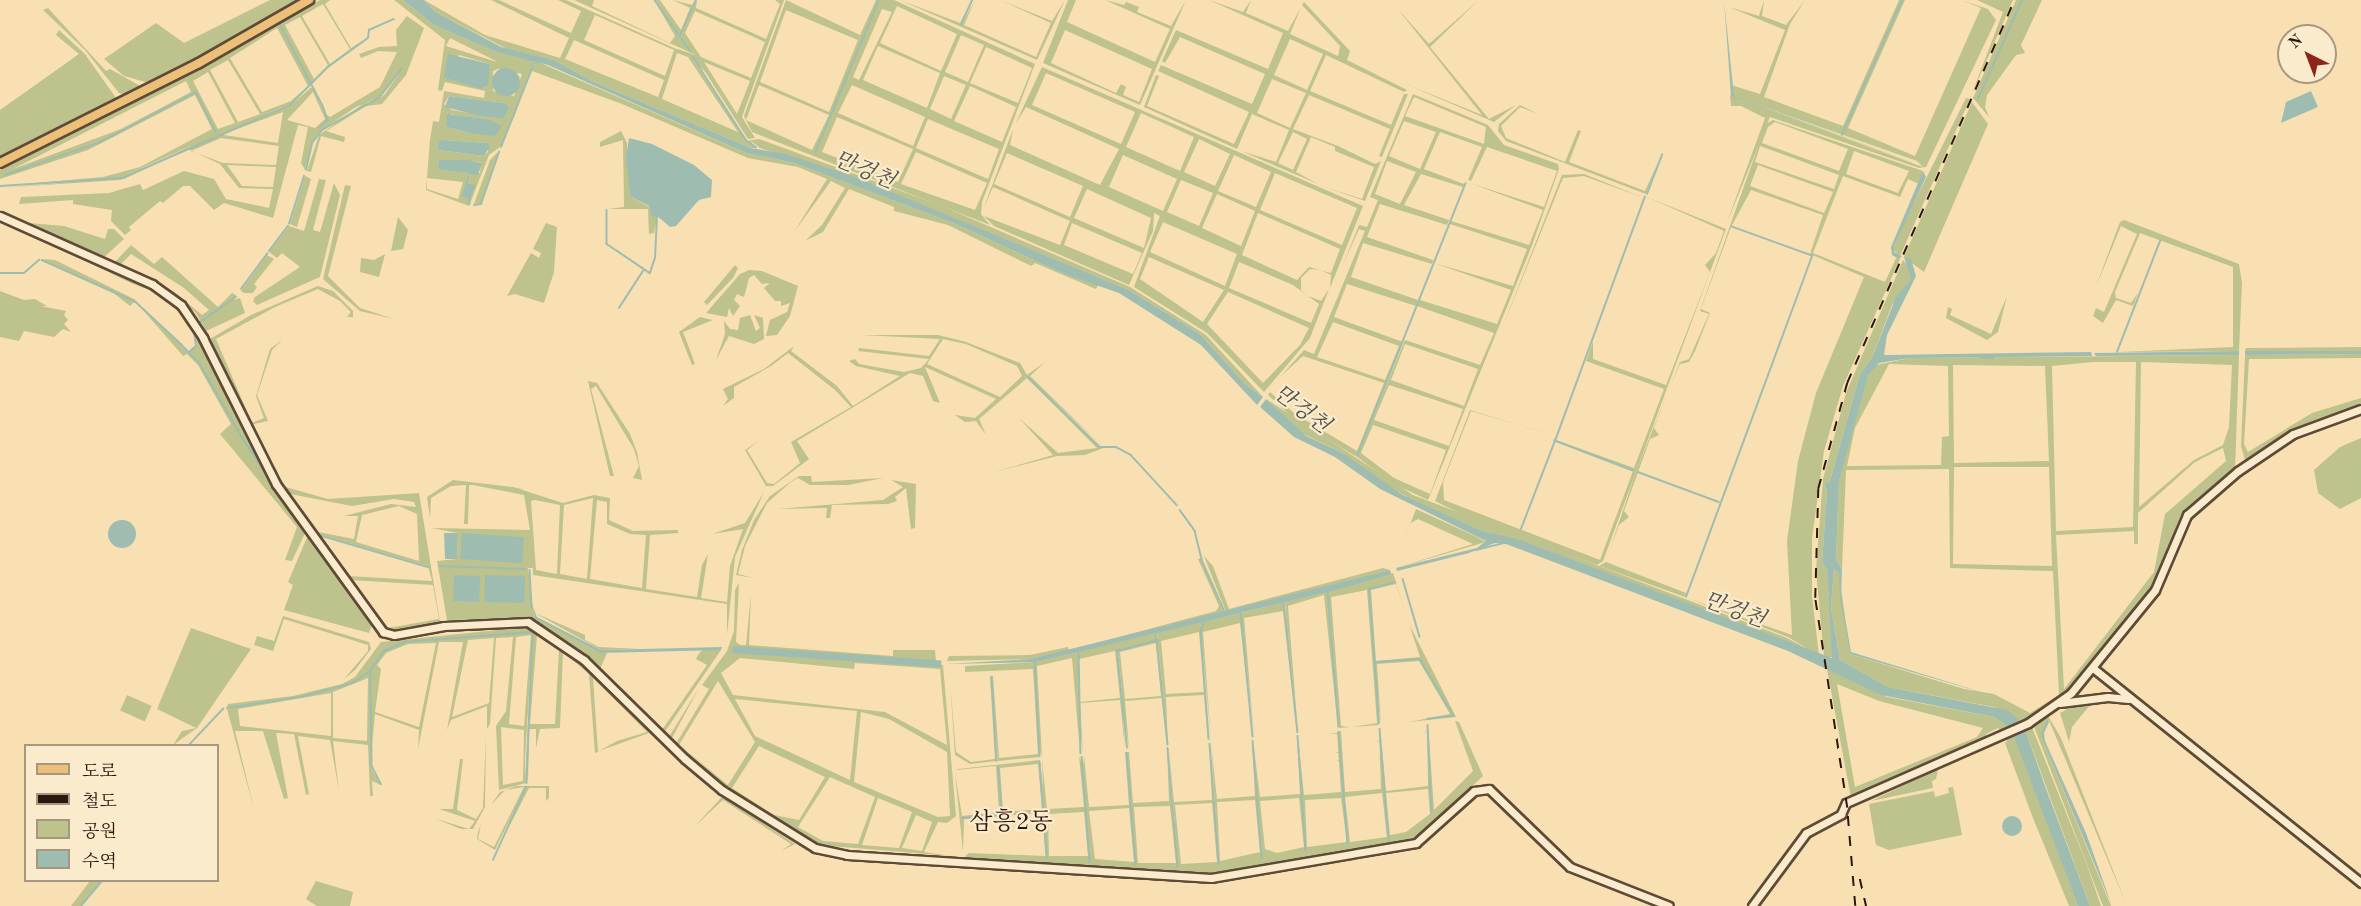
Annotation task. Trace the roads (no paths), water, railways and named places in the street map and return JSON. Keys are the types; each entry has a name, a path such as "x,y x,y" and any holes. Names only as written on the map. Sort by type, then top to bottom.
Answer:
{"main road":[{"path":"0,163 199,63 309,0"}],"street":[{"path":"0,216 152,284 180,305 204,338 271,476 382,632 394,635 463,624 528,622 584,660 715,784 815,848 847,855 1211,878 1416,843 1474,791 1489,789 1570,867 1669,906"},
{"path":"1752,906 1806,833 1841,814 1846,803 2028,723 2059,704 2093,669 2155,590 2187,516 2238,471 2293,434 2361,409"},
{"path":"2093,669 2361,883"},
{"path":"2059,704 2108,696 2128,699"}],"water":[{"path":"403,0 424,0 436,12 501,47 554,60 594,82 751,148 786,154 860,179 1129,290 1200,334 1245,384 1263,397 1257,405 1201,345 1119,293 1064,274 953,223 794,163 746,153 548,65 496,52 434,25"},
{"path":"1724,0 1734,96 1926,167 1731,96"},
{"path":"448,54 490,64 488,85 482,89 444,78"},
{"path":"506,68 516,72 520,82 516,92 506,96 496,92 492,82 496,72"},
{"path":"2311,91 2318,107 2281,123 2286,102"},
{"path":"449,96 505,103 510,108 503,119 476,115 445,107"},
{"path":"447,114 487,119 502,126 495,136 470,133 446,127"},
{"path":"629,138 652,144 694,165 712,180 711,197 699,200 676,226 670,227 657,216 652,217 649,206 630,196 626,157"},
{"path":"438,141 488,143 490,147 484,156 438,150"},
{"path":"439,160 467,160 482,163 478,175 470,174 468,184 475,185 470,199 462,196 469,173 439,169 438,165"},
{"path":"1923,171 1926,177 1894,246 1894,252 1902,256 1899,259 1892,255 1891,247"},
{"path":"1904,257 1911,259 1916,276 1887,335 1884,355 2091,352 2092,356 1910,358 1879,363 1868,375 1839,481 1836,558 1842,570 1841,595 1851,652 1994,696 1850,654 1840,597 1839,573 1834,569 1831,608 1840,660 1888,687 2007,710 2021,722 2009,727 1994,717 1881,695 1788,651 1506,544 1495,543 1469,553 1397,571 1396,568 1477,548 1486,541 1380,489 1335,457 1294,437 1260,407 1266,399 1306,436 1341,452 1403,495 1483,531 1521,540 1832,658 1827,569 1822,562 1827,492 1824,484 1830,481 1860,374 1872,358 1896,297 1911,279"},
{"path":"2239,351 2239,355 2096,356 2094,353"},
{"path":"2245,351 2361,351 2361,354 2245,355"},
{"path":"122,520 132,524 136,534 132,544 122,548 112,544 108,534 112,524"},
{"path":"444,533 458,533 457,559 445,559"},
{"path":"462,533 524,537 522,563 460,559"},
{"path":"1390,570 1391,574 1343,588 1037,662 946,664 1030,659"},
{"path":"454,575 480,576 479,602 453,601"},
{"path":"485,575 525,576 525,603 485,602"},
{"path":"532,605 537,617 601,650 722,647 721,650 600,653 535,618"},
{"path":"733,646 941,661 941,668 733,653"},
{"path":"2048,718 2049,722 2044,733 2045,741 2086,833 2112,906 2042,739 2041,734"},
{"path":"2025,729 2090,906 2078,906 2013,734"},
{"path":"2012,816 2019,819 2022,826 2019,833 2012,836 2005,833 2002,826 2005,819"}],"waterway":[{"path":"275,14 296,0"},
{"path":"655,0 690,51"},
{"path":"680,36 696,0"},
{"path":"815,153 879,0"},
{"path":"961,25 972,0"},
{"path":"1842,135 1902,0"},
{"path":"1978,99 2022,0"},
{"path":"0,186 122,178 290,105 328,67 368,38 369,30 394,19"},
{"path":"280,24 323,106 328,120 320,128"},
{"path":"693,57 747,141 756,147"},
{"path":"501,147 535,61"},
{"path":"306,170 312,143 322,130 379,98 402,69"},
{"path":"5,175 101,142 196,92 216,132"},
{"path":"474,205 481,204 499,152"},
{"path":"1647,194 1662,155"},
{"path":"289,224 304,176"},
{"path":"1357,456 1465,184"},
{"path":"1633,471 1555,441 1645,197"},
{"path":"470,199 470,204"},
{"path":"607,210 607,244 650,273 655,258 657,216"},
{"path":"269,251 288,226"},
{"path":"1686,597 1812,256 1732,227"},
{"path":"2117,352 2160,241"},
{"path":"241,289 267,254"},
{"path":"0,273 24,273 39,260"},
{"path":"42,260 136,302 181,344 200,364 242,437 306,534"},
{"path":"619,308 643,271"},
{"path":"199,323 236,297"},
{"path":"189,352 196,346 194,332"},
{"path":"1980,357 1993,358"},
{"path":"1028,377 1100,447 1116,447 1131,455 1177,505"},
{"path":"1521,529 1555,441"},
{"path":"1638,472 1719,502"},
{"path":"1180,510 1195,531 1202,560 1225,612"},
{"path":"319,535 428,567"},
{"path":"1476,550 1504,543"},
{"path":"439,566 525,569"},
{"path":"530,570 532,607"},
{"path":"1403,579 1420,637"},
{"path":"1379,723 1369,589 1395,582"},
{"path":"1328,591 1339,727"},
{"path":"1284,602 1298,732"},
{"path":"1241,612 1253,736"},
{"path":"1205,621 1201,632 1209,739"},
{"path":"227,708 301,697 353,683 369,672 384,651 405,642 533,632 527,783"},
{"path":"1156,632 1168,744"},
{"path":"1127,748 1117,651 1158,640"},
{"path":"1079,652 1081,753"},
{"path":"1376,662 1420,659 1454,716 1428,719"},
{"path":"1035,661 1040,756"},
{"path":"371,671 372,766 381,784"},
{"path":"992,677 997,761"},
{"path":"190,744 223,709"},
{"path":"1428,725 1432,812"},
{"path":"1380,729 1389,840"},
{"path":"1339,732 1348,844"},
{"path":"1298,736 1306,851"},
{"path":"1253,741 1262,858"},
{"path":"1210,744 1219,864"},
{"path":"1168,748 1178,867"},
{"path":"1127,753 1136,865"},
{"path":"1082,757 1090,862"},
{"path":"1040,762 1047,858"},
{"path":"962,818 1002,815 998,767"},
{"path":"493,860 526,787"},
{"path":"81,906 101,882"}],"railway":[{"path":"1855,906 1847,808 1815,598 1818,489 1847,383 2014,0"},
{"path":"1860,879 1866,906"}],"district":[{"name":"삼흥2동","path":"1011,824"}],"water label":[{"name":"만겅천","path":"864,171"},
{"name":"만겅천","path":"1301,410"},
{"name":"만겅천","path":"1734,611"}]}
